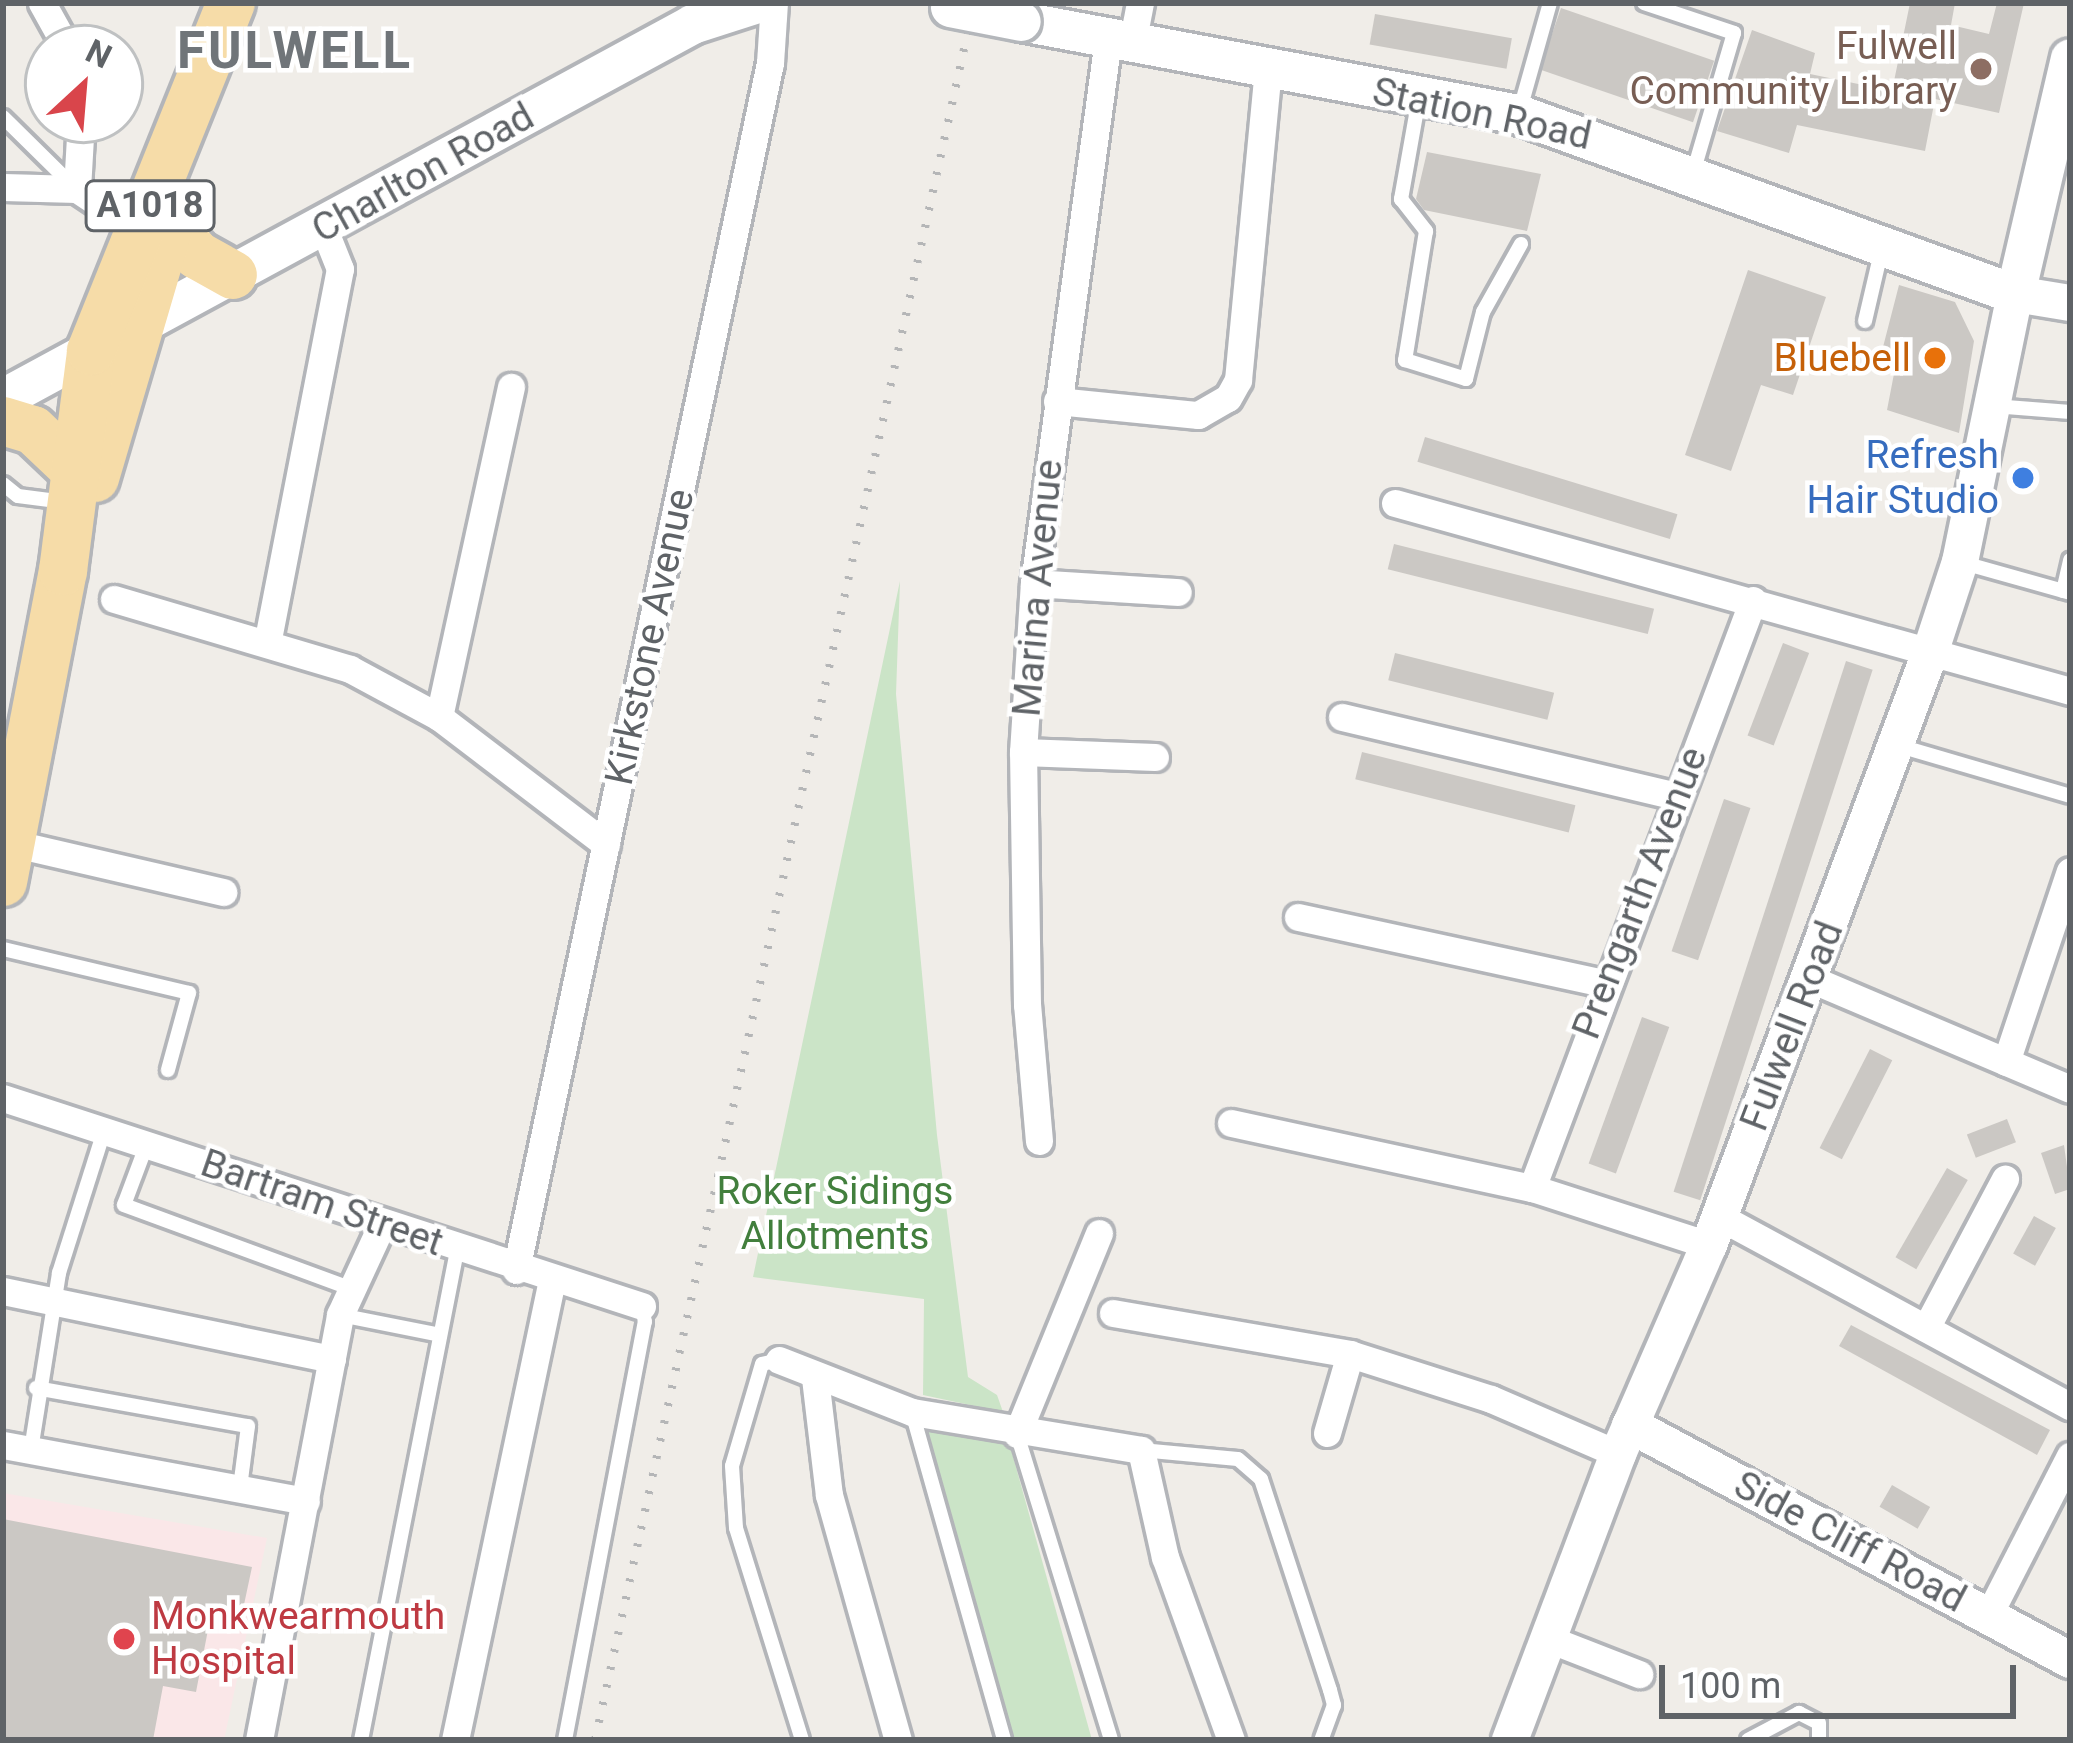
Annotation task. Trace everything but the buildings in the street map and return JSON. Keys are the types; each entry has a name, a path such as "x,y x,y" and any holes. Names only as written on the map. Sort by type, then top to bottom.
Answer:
{"highway":[{"name":"A1018","path":"7,862 63,571 91,351 155,227 231,3"},
{"name":"A1018","path":"63,571 145,322 155,227"},
{"path":"155,227 233,275"},
{"path":"3,421 33,430 74,487"}],"main road":[{"name":"Charlton Road","path":"3,398 324,229 695,14 757,3"},
{"name":"Station Road","path":"939,5 1268,71 1519,114 1693,173 2015,294"},
{"path":"2015,294 2070,58"}],"street":[{"name":"Kirkstone Avenue","path":"516,1270 770,63 774,3"},
{"name":"Marina Avenue","path":"1039,1141 1021,867 1034,583 1057,401 1120,41 1140,3"},
{"path":"1057,401 1198,415 1228,398 1238,380 1268,71"},
{"path":"77,189 80,144"},
{"path":"3,187 77,189 155,227"},
{"path":"268,639 340,269 324,229"},
{"path":"2015,294 2070,303"},
{"name":"Fulwell Road","path":"1510,1740 1624,1439 1714,1231 1931,650 1960,562 2015,294"},
{"path":"439,717 511,386"},
{"path":"1396,503 2070,691"},
{"path":"1034,583 1178,592"},
{"path":"114,598 268,639 350,669 439,717 607,844"},
{"name":"Prengarth Avenue","path":"1532,1188 1604,983 1753,600"},
{"path":"1342,717 1676,796"},
{"path":"1023,752 1155,758"},
{"path":"7,862 223,892"},
{"path":"2006,1062 2070,872"},
{"path":"1298,917 1604,983"},
{"path":"1810,979 2070,1089"},
{"name":"Bartram Street","path":"3,1098 105,1126 457,1251 642,1306"},
{"path":"1231,1123 1714,1231 1926,1328 2070,1406"},
{"path":"1926,1328 2005,1179"},
{"path":"259,1740 332,1359 346,1302 382,1224"},
{"path":"1016,1434 1086,1246"},
{"path":"455,1740 552,1281"},
{"path":"3,1291 332,1359"},
{"path":"1113,1313 1351,1354 1624,1439"},
{"path":"1327,1432 1351,1354"},
{"path":"779,1360 815,1378 912,1412 1016,1434 1141,1450 1165,1557 1231,1740"},
{"path":"815,1378 829,1495 898,1740"},
{"name":"Side Cliff Road","path":"1624,1439 2070,1660"},
{"path":"17,1448 306,1501"},
{"path":"1988,1616 2070,1456"},
{"path":"1549,1639 1639,1674"}],"lane":[{"path":"1519,114 1550,3"},
{"path":"1644,3 1734,33 1693,173"},
{"path":"1419,98 1401,199 1426,231 1405,360 1466,379 1483,312 1520,244"},
{"path":"3,117 77,189"},
{"path":"1865,321 1882,247"},
{"path":"1994,406 2070,412"},
{"path":"3,484 18,496 74,487"},
{"path":"1960,562 2067,592 2070,560"},
{"path":"1896,745 2070,796"},
{"path":"3,949 189,993 168,1070"},
{"path":"17,1448 105,1126"},
{"path":"148,1141 124,1205 346,1302 440,1335"},
{"path":"362,1740 457,1251"},
{"path":"565,1740 645,1322 642,1306"},
{"path":"779,1360 762,1364 732,1466 736,1528 802,1740"},
{"path":"36,1388 248,1426 240,1488"},
{"path":"912,1412 1004,1740"},
{"path":"1016,1434 1111,1740"},
{"path":"1141,1450 1238,1459 1261,1480 1330,1690 1321,1740"},
{"path":"1748,1740 1799,1713 1819,1723 1820,1740"}],"shaded area":[{"name":"Monkwearmouth Hospital","path":"3,1493 267,1538 224,1740 3,1740"}],"green space":[{"name":"Roker Sidings Allotments","path":"900,581 896,694 937,1135 968,1377 997,1395 1003,1412 923,1395 924,1299 753,1277"},
{"path":"926,1429 1009,1442 1092,1740 1010,1740"}],"railway":[{"path":"595,1740 974,3"}],"place":[{"name":"Fulwell Community Library","path":"1981,69"},
{"name":"Bluebell","path":"1935,358"},
{"name":"Refresh Hair Studio","path":"2023,478"},
{"name":"Monkwearmouth Hospital","path":"124,1639"}],"district":[{"name":"FULWELL","path":"295,51"}]}
